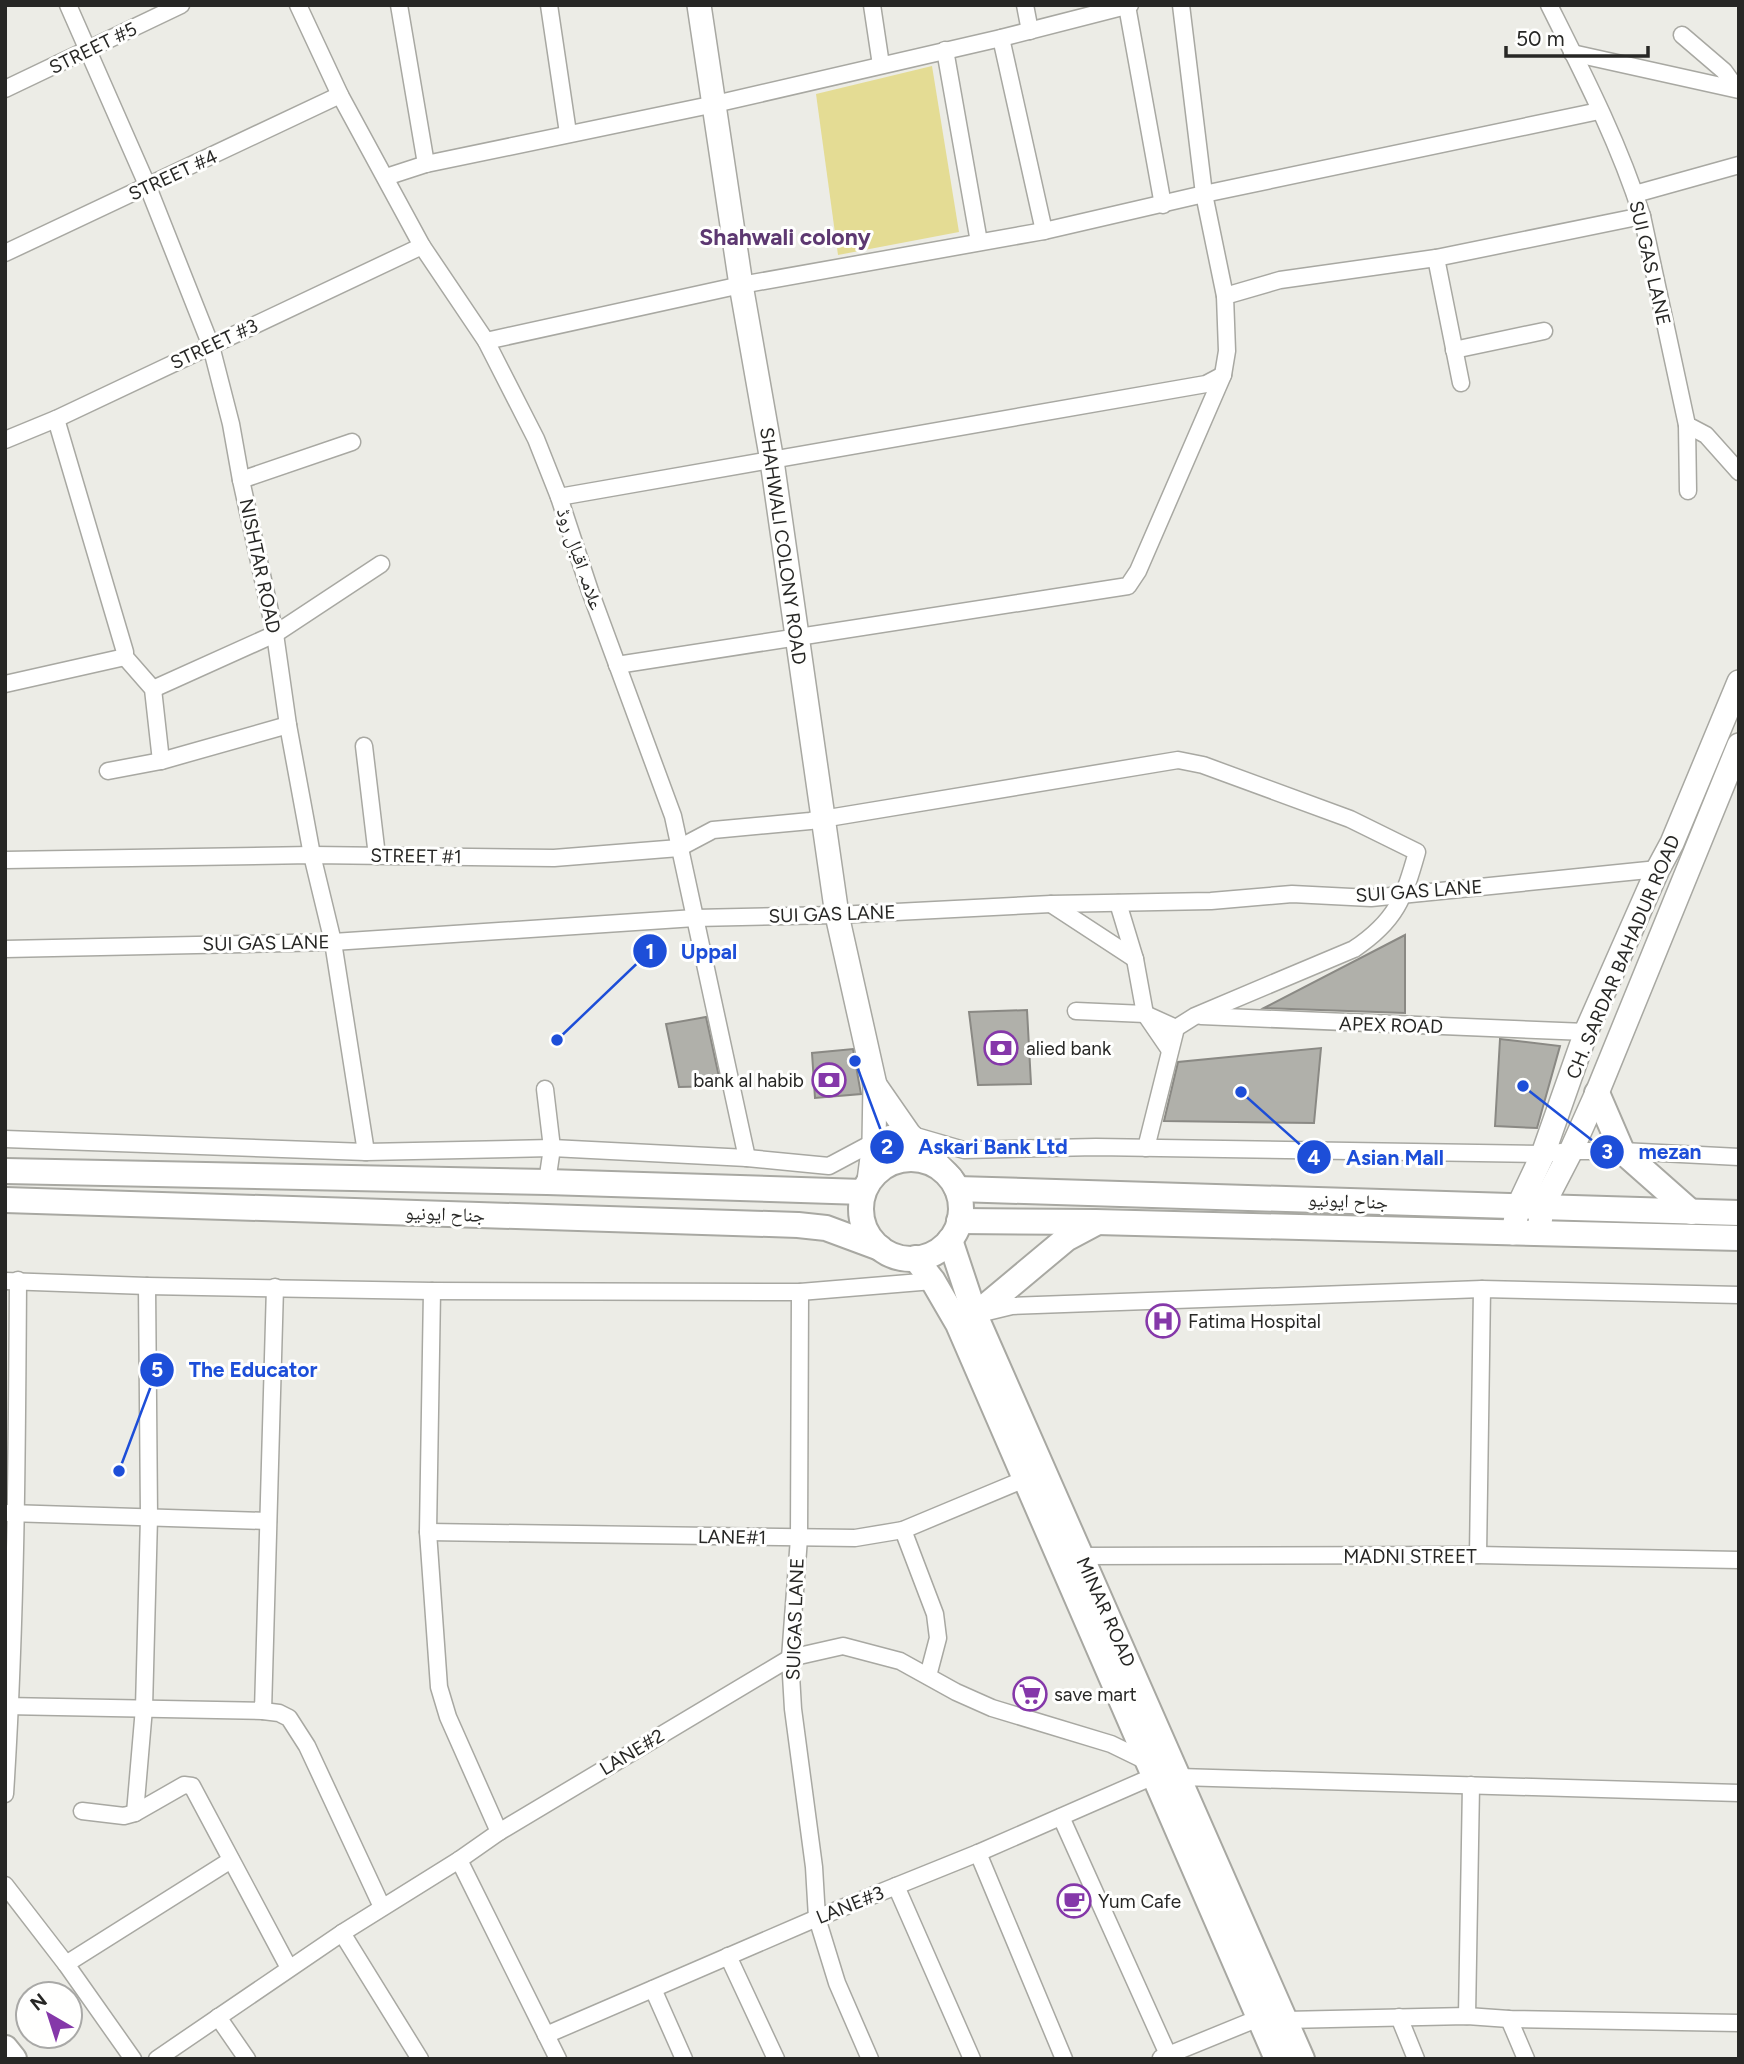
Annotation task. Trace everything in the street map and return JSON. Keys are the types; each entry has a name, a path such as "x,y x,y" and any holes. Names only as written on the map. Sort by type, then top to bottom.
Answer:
{"highway":[{"path":"5,2049 13,2059"}],"main road":[{"name":"SHAHWALI COLONY ROAD","path":"699,5 741,285 772,461 837,915 875,1085 874,1142 866,1187"},
{"name":"CH. SARDAR BAHADUR ROAD","path":"1513,1233 1518,1206 1543,1154 1586,1032 1672,843 1739,682"},
{"name":"CH. SARDAR BAHADUR ROAD","path":"1538,1233 1542,1207 1597,1093 1739,745"},
{"path":"1672,843 1693,853"},
{"name":"SHAHWALI COLONY ROAD","path":"875,1085 909,1134 954,1184"},
{"path":"1597,1093 1622,1151 1691,1212"},
{"path":"909,1158 933,1163 954,1184 961,1211 954,1231 940,1249 915,1258 897,1257 880,1248 869,1237 860,1208 866,1187 886,1165 909,1158"},
{"name":"جناح ایونیو","path":"5,1171 866,1187"},
{"name":"جناح ایونیو","path":"954,1184 1739,1213"},
{"name":"جناح ایونیو","path":"5,1200 798,1224 826,1228 880,1248"},
{"path":"975,1315 1066,1240 1097,1222"},
{"name":"جناح ایونیو","path":"954,1231 1097,1222 1739,1238"},
{"name":"MINAR ROAD","path":"954,1231 975,1315 1179,1777 1194,1839 1259,2018 1277,2059"},
{"name":"MINAR ROAD","path":"915,1258 933,1281 958,1324 1151,1769 1194,1839 1303,2059"}],"street":[{"name":"NISHTAR ROAD","path":"68,5 148,187 211,345 231,424 275,634 288,725 312,855 333,942 366,1152"},
{"name":"STREET #5","path":"5,89 181,5"},
{"name":"علامہ اقبال روڈ","path":"298,5 340,95 422,246 486,341 536,439 559,497 673,816 747,1158"},
{"path":"399,5 426,164"},
{"path":"549,5 568,133"},
{"path":"872,5 881,65"},
{"path":"1025,5 1030,30"},
{"path":"617,665 1128,586 1138,570 1223,375 1227,351 1225,296 1204,194 1181,5"},
{"name":"SUI GAS LANE","path":"1549,5 1599,111 1642,216 1687,425 1688,491"},
{"path":"386,177 426,164 715,104 1128,6 1163,205"},
{"path":"1682,35 1724,71 1738,89"},
{"path":"1001,38 1044,231"},
{"path":"945,50 979,242"},
{"path":"1572,53 1738,89"},
{"name":"STREET #4","path":"5,253 340,95"},
{"path":"486,341 741,285 1044,231 1204,194 1599,111"},
{"path":"1635,194 1739,165"},
{"path":"1225,296 1280,280 1436,258 1642,216"},
{"name":"STREET #3","path":"5,440 422,246"},
{"path":"1436,258 1461,383"},
{"path":"1454,350 1544,331"},
{"path":"559,497 1206,384 1223,375"},
{"path":"56,418 125,657 153,690 161,761"},
{"path":"1687,425 1706,435 1739,472"},
{"path":"241,480 352,442"},
{"path":"153,690 275,634 381,564"},
{"path":"5,684 125,657"},
{"path":"108,771 161,761 288,725"},
{"path":"364,746 377,856"},
{"name":"STREET #1","path":"5,860 312,855 554,858 679,848 713,830 822,819 1178,760 1203,765 1350,819 1417,852 1405,894"},
{"name":"SUI GAS LANE","path":"5,949 333,942 695,918 837,915 1051,904 1211,901 1293,894 1370,898 1658,869"},
{"path":"1146,1148 1176,1028 1195,1016 1354,948 1386,924 1405,894"},
{"path":"1118,903 1135,959 1145,1014 1169,1049"},
{"path":"1051,904 1135,959"},
{"path":"1076,1011 1145,1014 1176,1028"},
{"name":"APEX ROAD","path":"1195,1016 1586,1032"},
{"path":"545,1089 552,1148 547,1182"},
{"path":"5,1139 366,1152 552,1148 747,1158 829,1166 889,1134 909,1134 964,1150 1146,1148 1543,1154 1622,1151 1739,1157"},
{"path":"170,1145 171,1175"},
{"path":"5,1794 11,1513 11,1280 147,1286 432,1291 800,1292 933,1281"},
{"path":"135,1814 144,1708 149,1517 147,1286"},
{"path":"263,1711 275,1287"},
{"path":"1478,1555 1482,1289"},
{"path":"975,1315 1012,1306 1482,1289 1739,1295"},
{"path":"432,1291 428,1532 439,1687 448,1717 499,1832"},
{"name":"SUIGAS LANE","path":"800,1292 799,1538 790,1658 793,1709 814,1867 817,1918 837,1983 870,2059"},
{"name":"LANE#1","path":"428,1532 855,1538 903,1531 1025,1479"},
{"path":"11,1513 268,1521"},
{"path":"903,1531 935,1614 939,1638 928,1676"},
{"name":"MADNI STREET","path":"1081,1556 1478,1555 1739,1560"},
{"name":"LANE#2","path":"157,2059 289,1968 499,1832 790,1658 843,1646 900,1661 992,1708 1111,1744 1151,1769"},
{"path":"8,1706 263,1711 279,1713 289,1718 307,1746 382,1907"},
{"name":"LANE#3","path":"546,2035 817,1918 1061,1817 1151,1769"},
{"path":"1179,1777 1739,1793"},
{"path":"82,1811 124,1816 135,1814 184,1785 192,1786 289,1968"},
{"path":"1467,2016 1471,1785"},
{"path":"1061,1817 1166,2058 1259,2018"},
{"path":"978,1853 1063,2059"},
{"path":"66,1964 231,1860"},
{"path":"459,1860 546,2035 554,2057"},
{"path":"5,1885 66,1964 133,2059"},
{"path":"896,1886 972,2059"},
{"path":"342,1933 421,2059"},
{"path":"728,1956 776,2059"},
{"path":"653,1989 684,2059"},
{"path":"1285,2020 1467,2016 1739,2023"},
{"path":"218,2017 247,2059"},
{"path":"1399,2017 1416,2059"},
{"path":"1509,2019 1526,2059"}],"shaded area":[{"path":"932,66 959,232 838,255 816,94"}],"building":[{"path":"1405,935 1405,1013 1264,1008"},
{"name":"alied bank","path":"1027,1010 1031,1084 978,1085 969,1012"},
{"path":"706,1017 721,1086 679,1087 666,1024"},
{"path":"1500,1039 1560,1046 1537,1128 1495,1126"},
{"path":"1321,1048 1314,1123 1164,1121 1178,1062"},
{"path":"853,1049 861,1094 815,1098 812,1053"}],"place":[{"name":"Uppal","path":"557,1040"},
{"name":"alied bank","path":"1001,1048"},
{"name":"Askari Bank Ltd","path":"855,1061"},
{"name":"bank al habib","path":"829,1080"},
{"name":"mezan","path":"1523,1086"},
{"name":"Asian Mall","path":"1241,1092"},
{"name":"Fatima Hospital","path":"1163,1321"},
{"name":"The Educator","path":"119,1471"},
{"name":"save mart","path":"1030,1694"},
{"name":"Yum Cafe","path":"1074,1901"}],"district":[{"name":"Shahwali colony","path":"785,237"}]}
